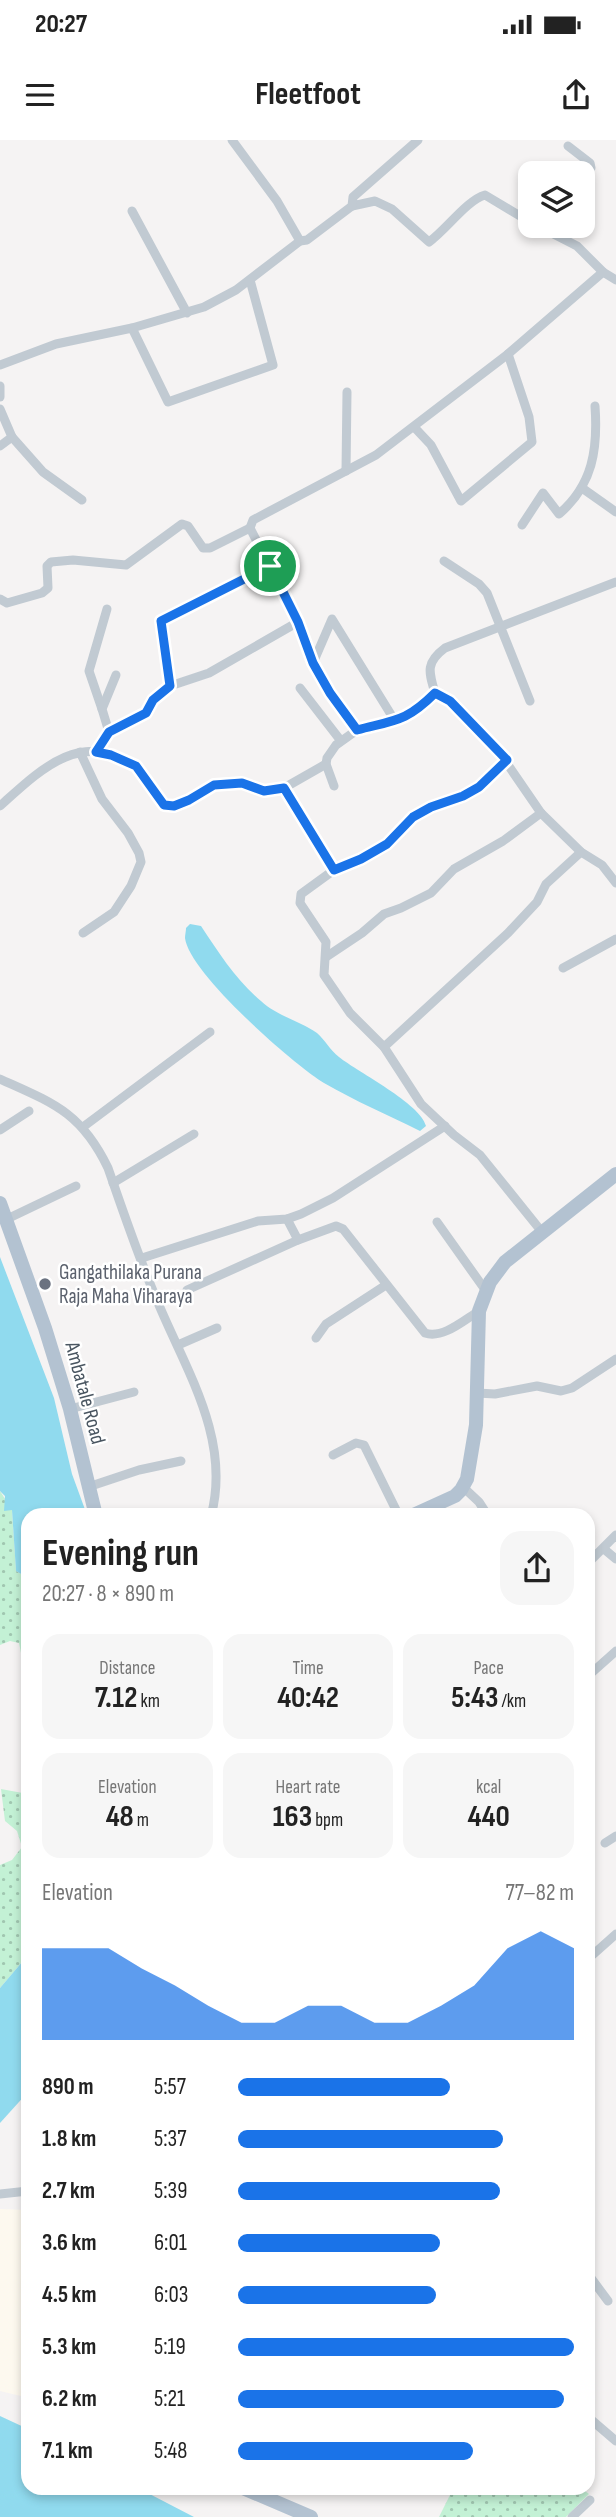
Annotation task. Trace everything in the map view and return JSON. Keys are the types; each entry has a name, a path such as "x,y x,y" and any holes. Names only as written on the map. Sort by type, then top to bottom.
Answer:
{"main road":[{"path":"429,1508 450,1499 463,1487 473,1451 479,1311 486,1291 505,1262 616,1174"},
{"name":"Ambatale Road","path":"0,1203 41,1315 70,1409 94,1508"},
{"path":"259,2495 311,2517"}],"street":[{"path":"232,140 276,201 300,241"},
{"path":"352,206 353,197 418,140"},
{"path":"568,146 587,161"},
{"path":"0,365 56,344 187,313 236,290 300,241 307,240 352,206 375,201 392,209 429,242 446,229 477,197 485,195 518,215"},
{"path":"132,211 187,313"},
{"path":"561,238 577,246 603,272 616,280"},
{"path":"0,599 7,603 42,593 48,588 47,566 51,562 73,560 126,565 182,524 188,526 203,548 210,548 250,528 253,520 376,455 508,354 603,272"},
{"path":"132,328 168,402 273,365 250,280"},
{"path":"415,428 431,445 461,501 533,442 529,417 508,354"},
{"path":"0,386 0,397"},
{"path":"346,471 347,392"},
{"path":"522,525 543,493 559,514 582,488 591,470 596,445 595,407"},
{"path":"0,409 12,437 43,472 82,500"},
{"path":"0,446 12,437"},
{"path":"582,488 616,512"},
{"path":"250,528 298,622 313,663 330,693 357,730"},
{"path":"444,561 479,584 487,593 530,701"},
{"path":"170,686 161,621 270,566"},
{"path":"435,693 430,667 433,657 445,648 616,582"},
{"path":"107,609 89,671 109,732"},
{"path":"313,663 332,619 395,721"},
{"path":"96,752 109,732 146,713 153,700 170,686 209,673 298,622"},
{"path":"102,709 116,675"},
{"path":"300,688 341,741"},
{"path":"334,786 326,764 331,750 357,730 410,715 435,693"},
{"path":"435,693 450,701 507,760 541,813 581,852 602,865 616,883"},
{"path":"0,806 56,760 80,752 111,755 136,766 164,805 174,806 214,785 242,783 264,791 284,788 326,764"},
{"path":"80,752 102,799 128,833 141,862 131,886 114,912 83,933"},
{"path":"507,760 479,787 413,817 387,844 334,870 299,898 326,942 324,975 350,1013 384,1047 421,1104 480,1155 542,1232"},
{"path":"284,788 334,870"},
{"path":"326,957 362,933 384,914 431,893 454,869 503,841 541,813"},
{"path":"384,1047 508,933 537,902 546,884 581,852"},
{"path":"564,968 616,939"},
{"path":"83,1127 209,1032"},
{"path":"0,1079 47,1100 83,1127 99,1148 156,1299 193,1382 216,1451 216,1494 213,1508"},
{"path":"0,1130 29,1111"},
{"path":"142,1258 258,1221 287,1219 301,1214 333,1198 445,1126"},
{"path":"113,1183 194,1134"},
{"path":"6,1219 76,1186"},
{"path":"287,1219 298,1240"},
{"path":"437,1222 486,1291"},
{"path":"187,1290 298,1240 340,1226 420,1329 432,1335 440,1334 479,1311"},
{"path":"316,1338 327,1324 386,1285"},
{"path":"178,1345 216,1328"},
{"path":"477,1393 495,1394 537,1386 561,1391 572,1388 616,1359"},
{"path":"70,1409 134,1392"},
{"path":"332,1455 356,1443 364,1445 395,1508"},
{"path":"88,1487 139,1470 181,1461"},
{"path":"463,1487 483,1508"},
{"path":"595,1557 616,1535"},
{"path":"604,1549 616,1559"},
{"path":"596,1669 616,1651"},
{"path":"605,1843 616,1836"},
{"path":"595,1953 616,1934"},
{"path":"0,2194 21,2192"},
{"path":"595,2283 608,2301"},
{"path":"595,2423 616,2441"},
{"path":"572,2517 590,2500"}],"shaded area":[{"path":"0,2209 21,2210 21,2396 0,2391"}],"green space":[{"path":"0,1491 12,1510 16,1571 21,1574 21,1653 19,1643 10,1641 0,1645"},
{"path":"1,1789 21,1793 21,1844 17,1831 5,1821"},
{"path":"21,1848 21,1963 0,1988 0,1865 12,1860"},
{"path":"450,2495 588,2495 566,2517 439,2517"}],"water":[{"path":"190,924 201,926 236,975 261,1001 274,1011 317,1033 339,1057 413,1108 426,1126 420,1131 324,1083 267,1038 204,973 191,954 185,938 186,928"},
{"path":"0,1257 54,1398 72,1474 84,1508 21,1508 21,1574 16,1571 12,1510 4,1511 5,1496 0,1491"},
{"path":"21,1963 21,2100 0,2123 0,1988"},
{"path":"0,2416 21,2426 21,2495 152,2495 194,2517 0,2517"}],"place":[{"name":"Gangathilaka Purana Raja Maha Viharaya","path":"45,1284"}],"route":[{"path":"270,566 298,622 313,663 330,693 357,730 400,720 421,708 435,693 450,701 507,760 479,787 413,817 387,844 334,870 284,788 264,791 242,783 214,785 174,806 164,805 136,766 111,755 96,752 109,732 146,713 153,700 170,686 161,621 270,566"}]}
